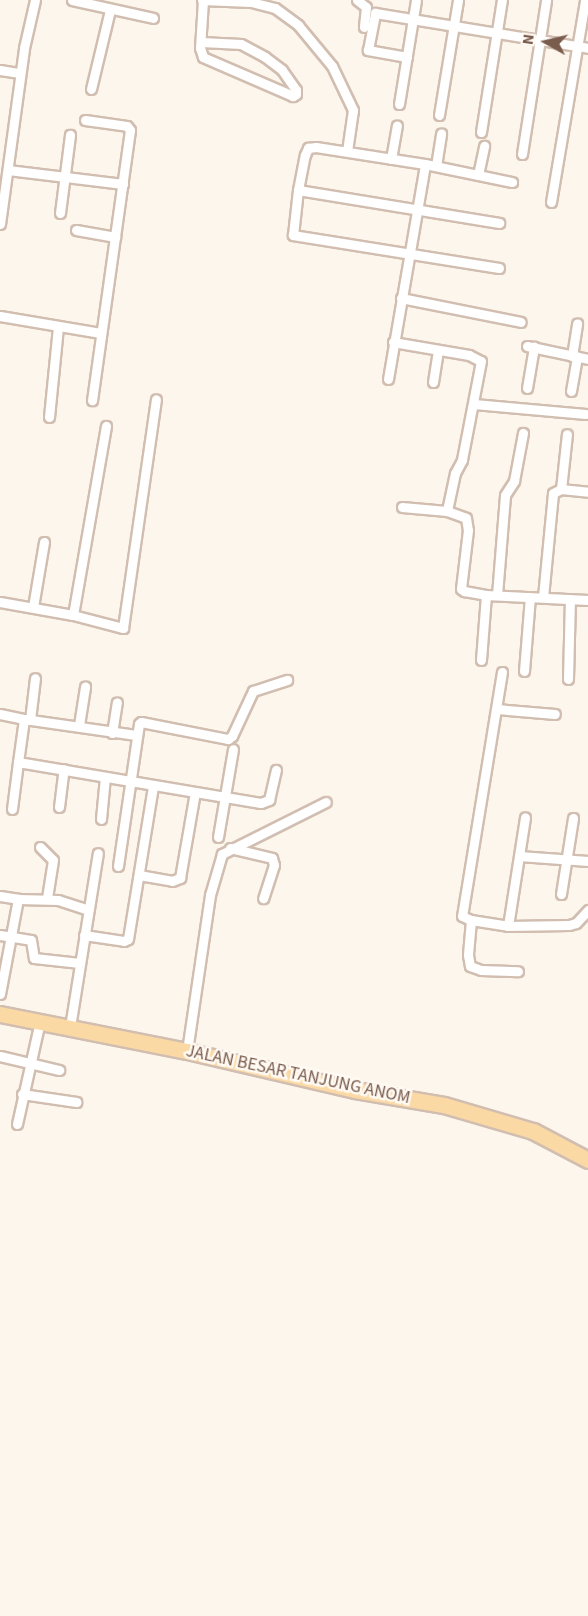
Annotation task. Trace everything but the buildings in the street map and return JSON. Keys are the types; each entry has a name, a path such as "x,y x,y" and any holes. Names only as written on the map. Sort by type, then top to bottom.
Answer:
{"main road":[{"name":"JALAN BESAR TANJUNG ANOM","path":"0,1014 187,1051 355,1090 444,1105 517,1125 585,1155"}],"street":[{"path":"0,224 20,73 34,0"},
{"path":"72,0 153,18"},
{"path":"201,42 242,45 266,57 282,70 296,90 293,96 203,57 200,53 203,0 238,0 276,4 310,38 332,66 348,98 353,110 347,151"},
{"path":"357,0 366,7 364,27"},
{"path":"399,104 416,0"},
{"path":"439,115 458,0"},
{"path":"481,132 502,0"},
{"path":"522,154 546,0"},
{"path":"551,202 585,0"},
{"path":"91,89 110,10"},
{"path":"407,57 368,50 375,13 588,48"},
{"path":"0,70 20,73"},
{"path":"85,120 127,126 130,130 92,400"},
{"path":"391,159 397,126"},
{"path":"436,166 441,133"},
{"path":"60,213 70,135"},
{"path":"478,175 484,146"},
{"path":"499,268 293,235 298,190 308,148 316,147 436,166 512,182"},
{"path":"388,379 424,164"},
{"path":"8,170 123,184"},
{"path":"298,190 499,223"},
{"path":"76,230 116,237"},
{"path":"401,298 521,322"},
{"path":"0,316 101,333"},
{"path":"571,391 577,323"},
{"path":"49,417 58,327"},
{"path":"393,342 469,355 481,361 474,404 447,511"},
{"path":"527,388 530,347 588,359"},
{"path":"433,382 438,351"},
{"path":"0,602 73,615 123,628 156,399"},
{"path":"474,404 586,414"},
{"path":"73,615 106,426"},
{"path":"498,595 505,495 514,481 523,433"},
{"path":"561,489 567,434"},
{"path":"543,597 550,504 553,493 561,489 588,492"},
{"path":"402,507 461,514 467,523 461,589 486,595 588,600"},
{"path":"33,608 44,542"},
{"path":"481,660 486,595"},
{"path":"524,671 530,597"},
{"path":"568,679 570,599"},
{"path":"502,672 462,913 464,918 471,921 508,926 569,925 576,923 588,910"},
{"path":"12,809 18,762 35,678"},
{"path":"118,866 136,735 141,722 228,739 254,691 287,680"},
{"path":"79,725 85,686"},
{"path":"112,733 117,702"},
{"path":"497,709 555,714"},
{"path":"0,714 136,735"},
{"path":"218,837 233,749"},
{"path":"18,762 266,803 276,770"},
{"path":"59,807 64,769"},
{"path":"101,819 105,777"},
{"path":"84,935 124,941 128,939 153,786"},
{"path":"139,875 172,881 180,878 195,792"},
{"path":"187,1051 210,895 219,859 230,848 326,802"},
{"path":"508,926 525,817"},
{"path":"561,894 573,818"},
{"path":"40,847 54,864 47,899"},
{"path":"230,848 272,858 274,865 263,898"},
{"path":"70,1027 98,853"},
{"path":"519,855 588,861"},
{"path":"0,896 73,903 88,910"},
{"path":"0,994 18,899"},
{"path":"471,921 468,955 470,966 481,970 518,971"},
{"path":"0,935 33,941 34,958 80,963"},
{"path":"17,1124 40,1021"},
{"path":"0,1056 30,1061 59,1070"},
{"path":"22,1094 76,1102"}]}
